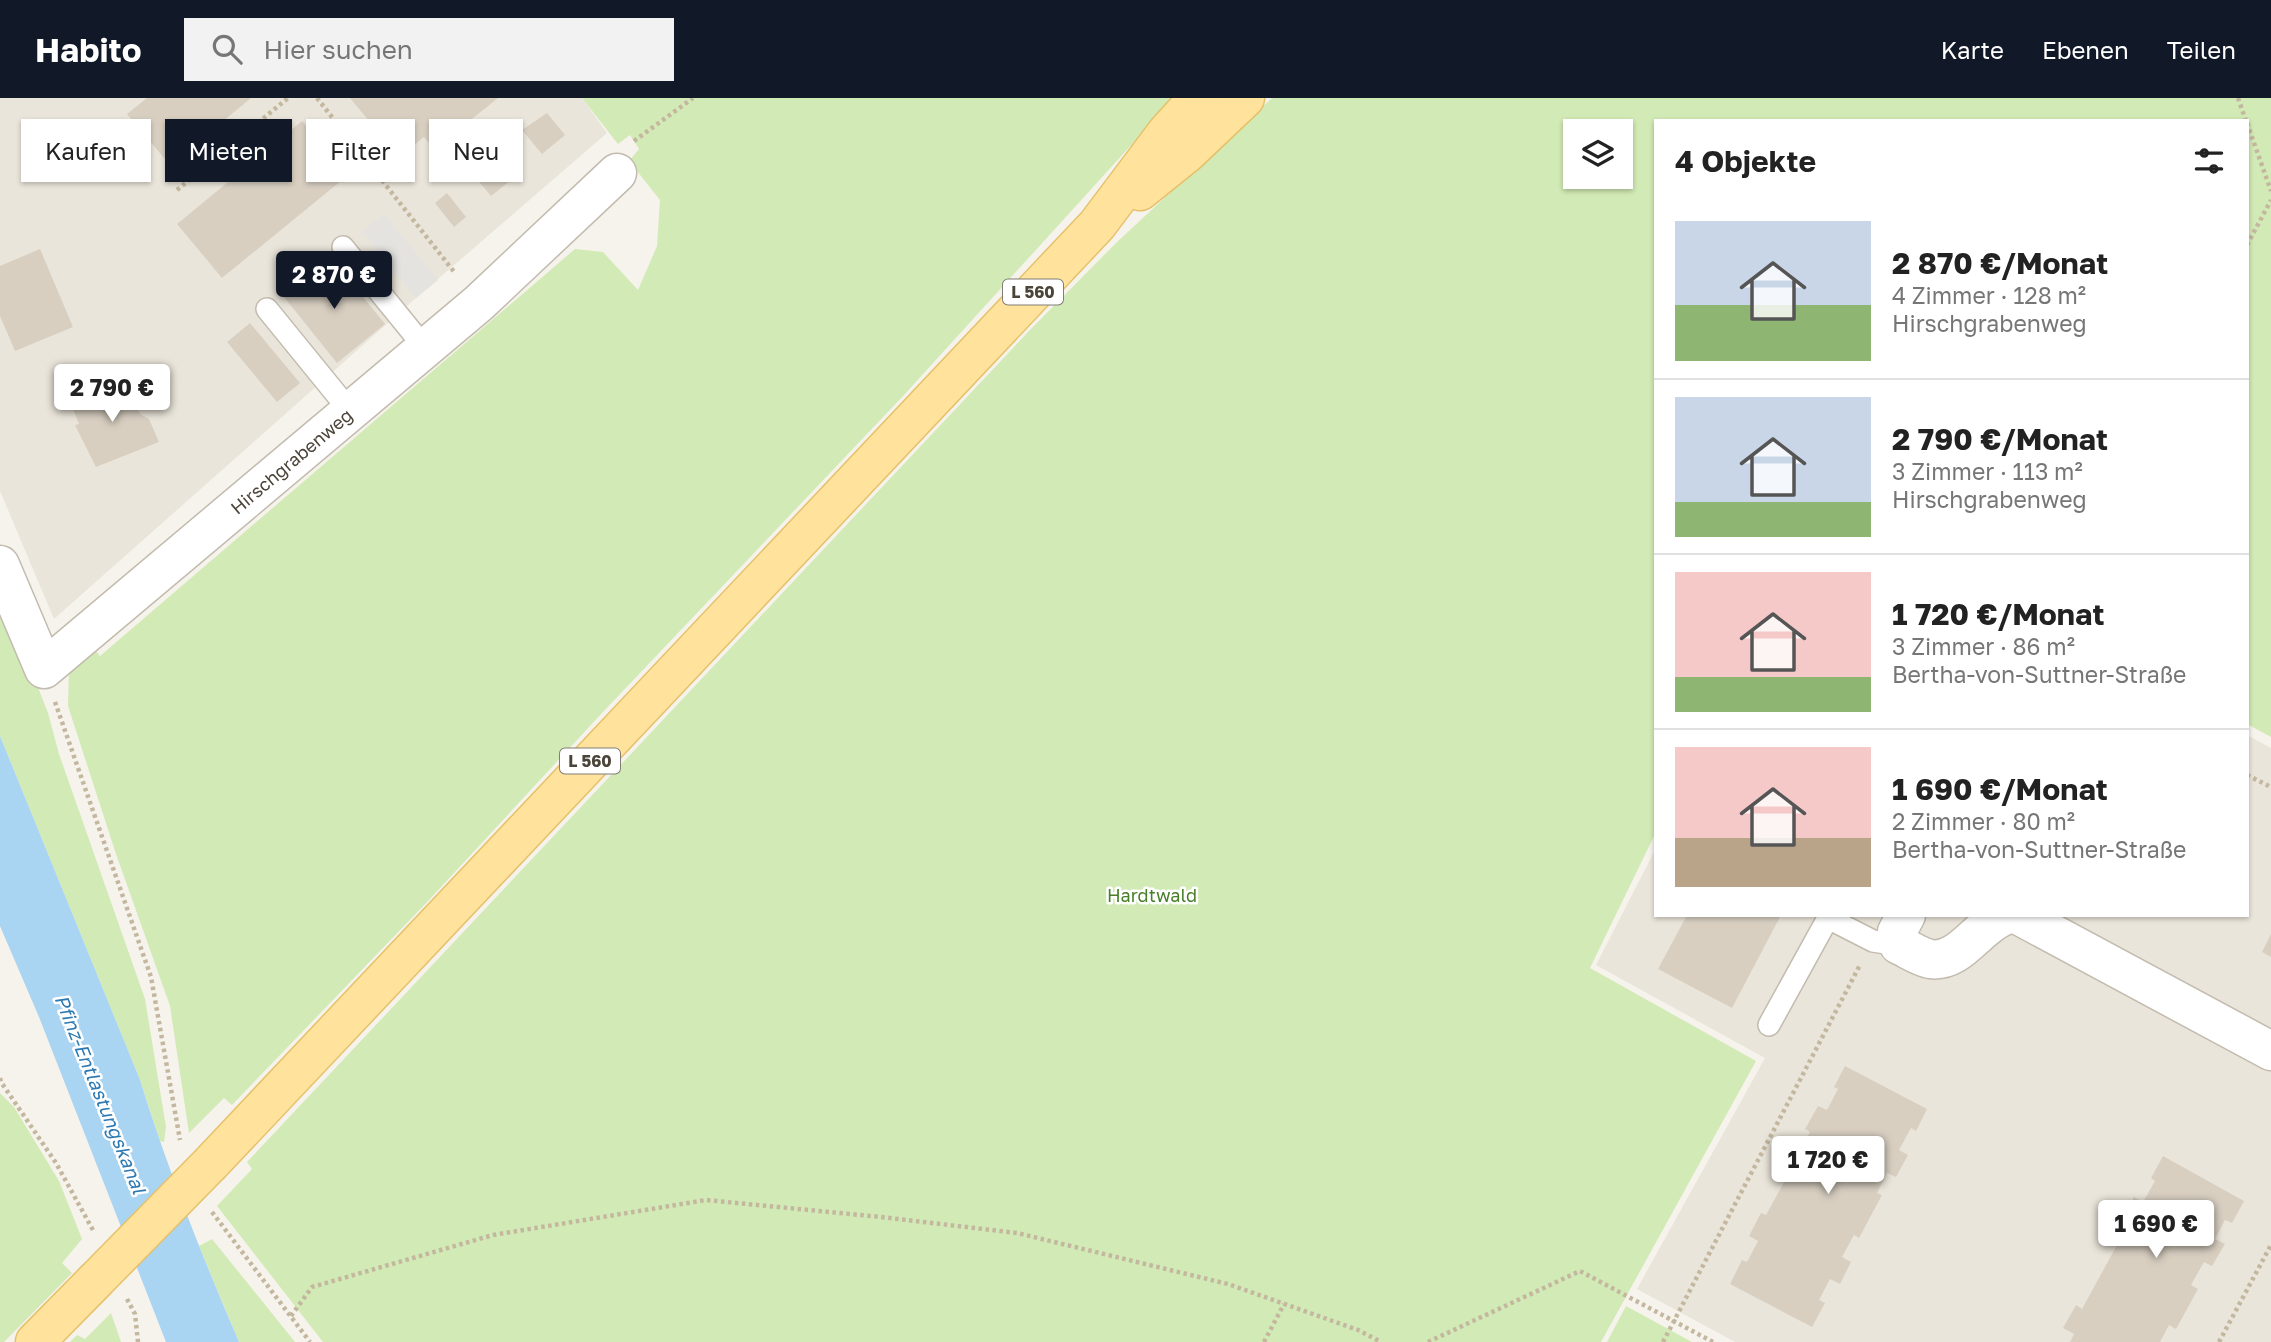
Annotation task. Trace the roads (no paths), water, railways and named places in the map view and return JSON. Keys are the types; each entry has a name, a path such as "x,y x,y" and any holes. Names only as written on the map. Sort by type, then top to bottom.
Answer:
{"main road":[{"name":"L 560","path":"36,1342 110,1285 211,1163 1097,225 1167,132 1198,98"},
{"name":"L 560","path":"1097,225 1187,153 1245,98"}],"street":[{"name":"Hirschgrabenweg","path":"0,565 44,669 479,303 625,157"},
{"path":"1892,934 1930,959 1953,956 1994,919 2000,917"},
{"path":"2022,917 2271,1051"}],"lane":[{"path":"343,247 425,348"},
{"path":"267,309 350,411"},
{"path":"1769,1025 1828,917"},
{"path":"1832,917 1892,934"}],"water":[{"name":"Pfinz-Entlastungskanal","path":"0,736 140,1080 186,1212 239,1342 166,1342 39,1017 0,926"}],"park label":[{"name":"Hardtwald","path":"1152,895"}]}
